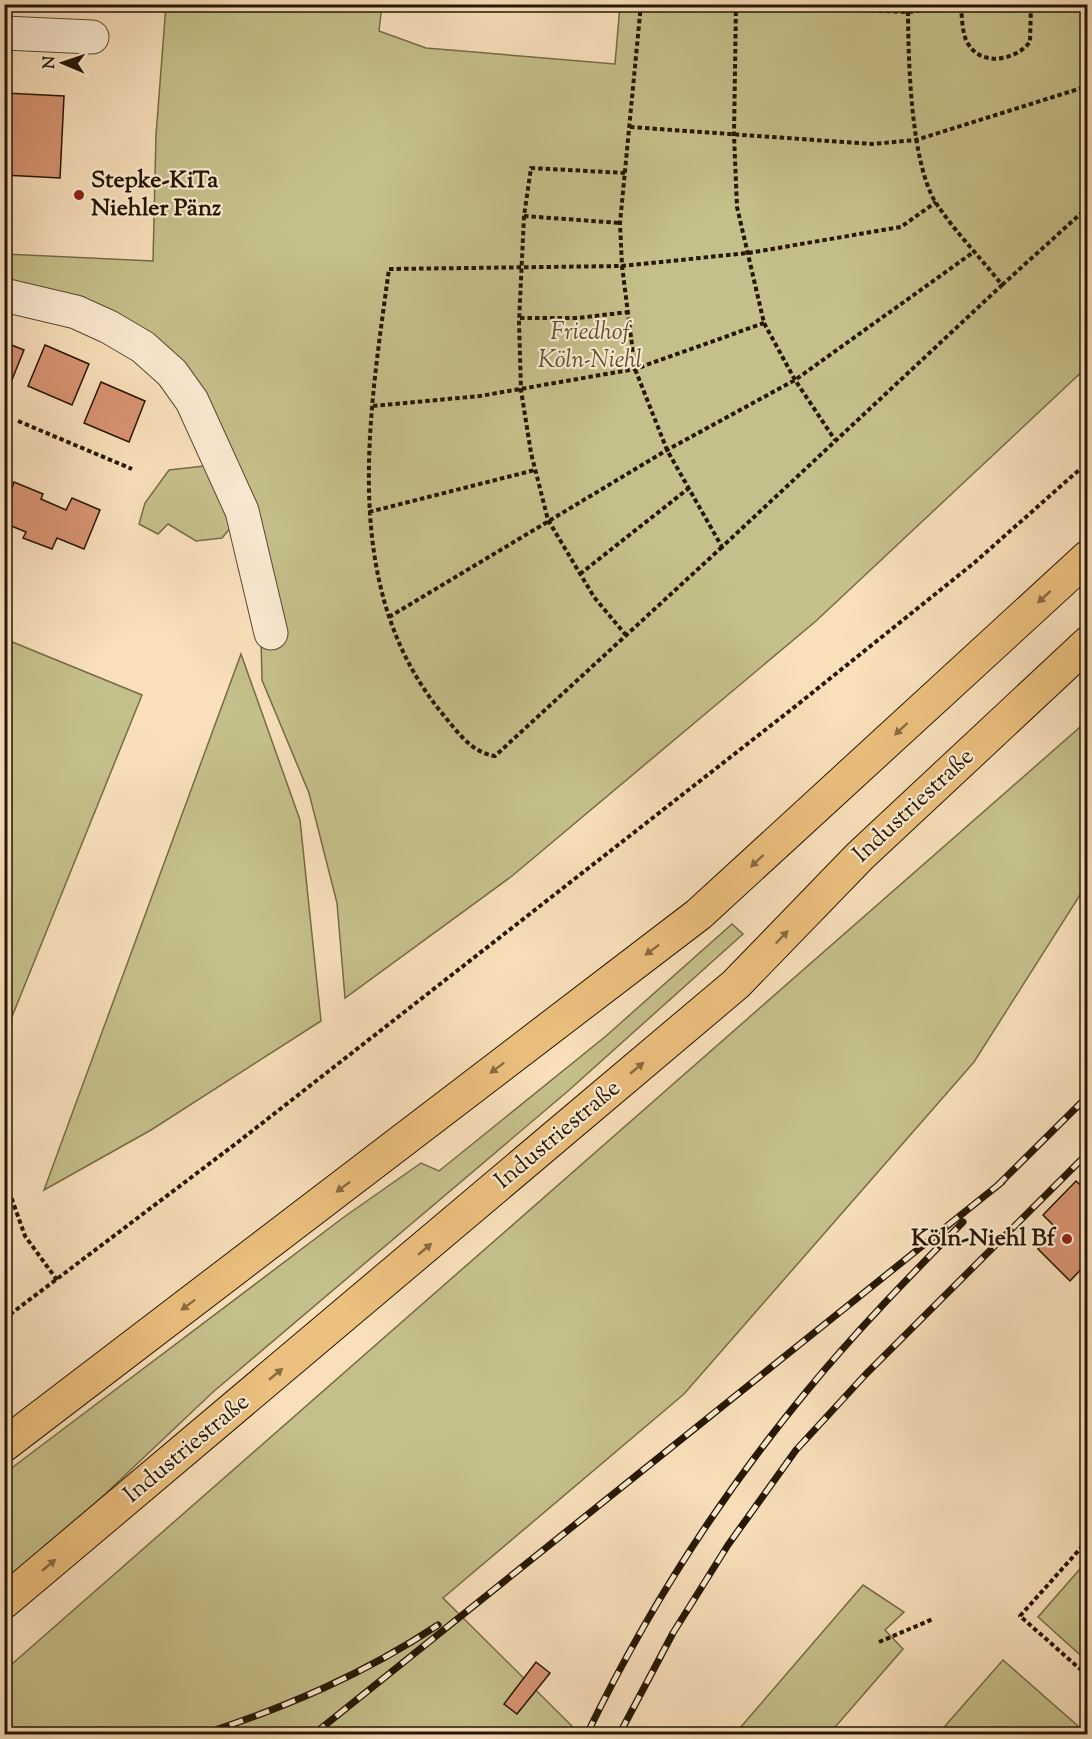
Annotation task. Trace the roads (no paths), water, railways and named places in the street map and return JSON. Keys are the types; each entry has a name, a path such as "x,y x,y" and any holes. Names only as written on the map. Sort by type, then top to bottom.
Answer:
{"highway":[{"path":"4,1445 699,914 1088,557"},
{"name":"Industriestraße","path":"4,1602 736,984 860,856 1088,642"}],"lane":[{"path":"4,33 92,37"},
{"path":"4,295 76,312 109,327 144,347 171,374 192,401 242,511 271,633"}],"railway":[{"path":"996,1187 1088,1096"},
{"path":"620,1733 673,1633 728,1545 796,1450 866,1374 1088,1153"},
{"path":"314,1734 1002,1182"},
{"path":"587,1734 634,1644 686,1556 744,1472 806,1392 844,1348 963,1222"},
{"path":"203,1734 295,1701 324,1688 382,1659 438,1625"}],"place":[{"name":"Stepke-KiTa Niehler Pänz","path":"79,195"},
{"name":"Köln-Niehl Bf","path":"1067,1239"}],"park label":[{"name":"Friedhof Köln-Niehl","path":"590,347"}]}
